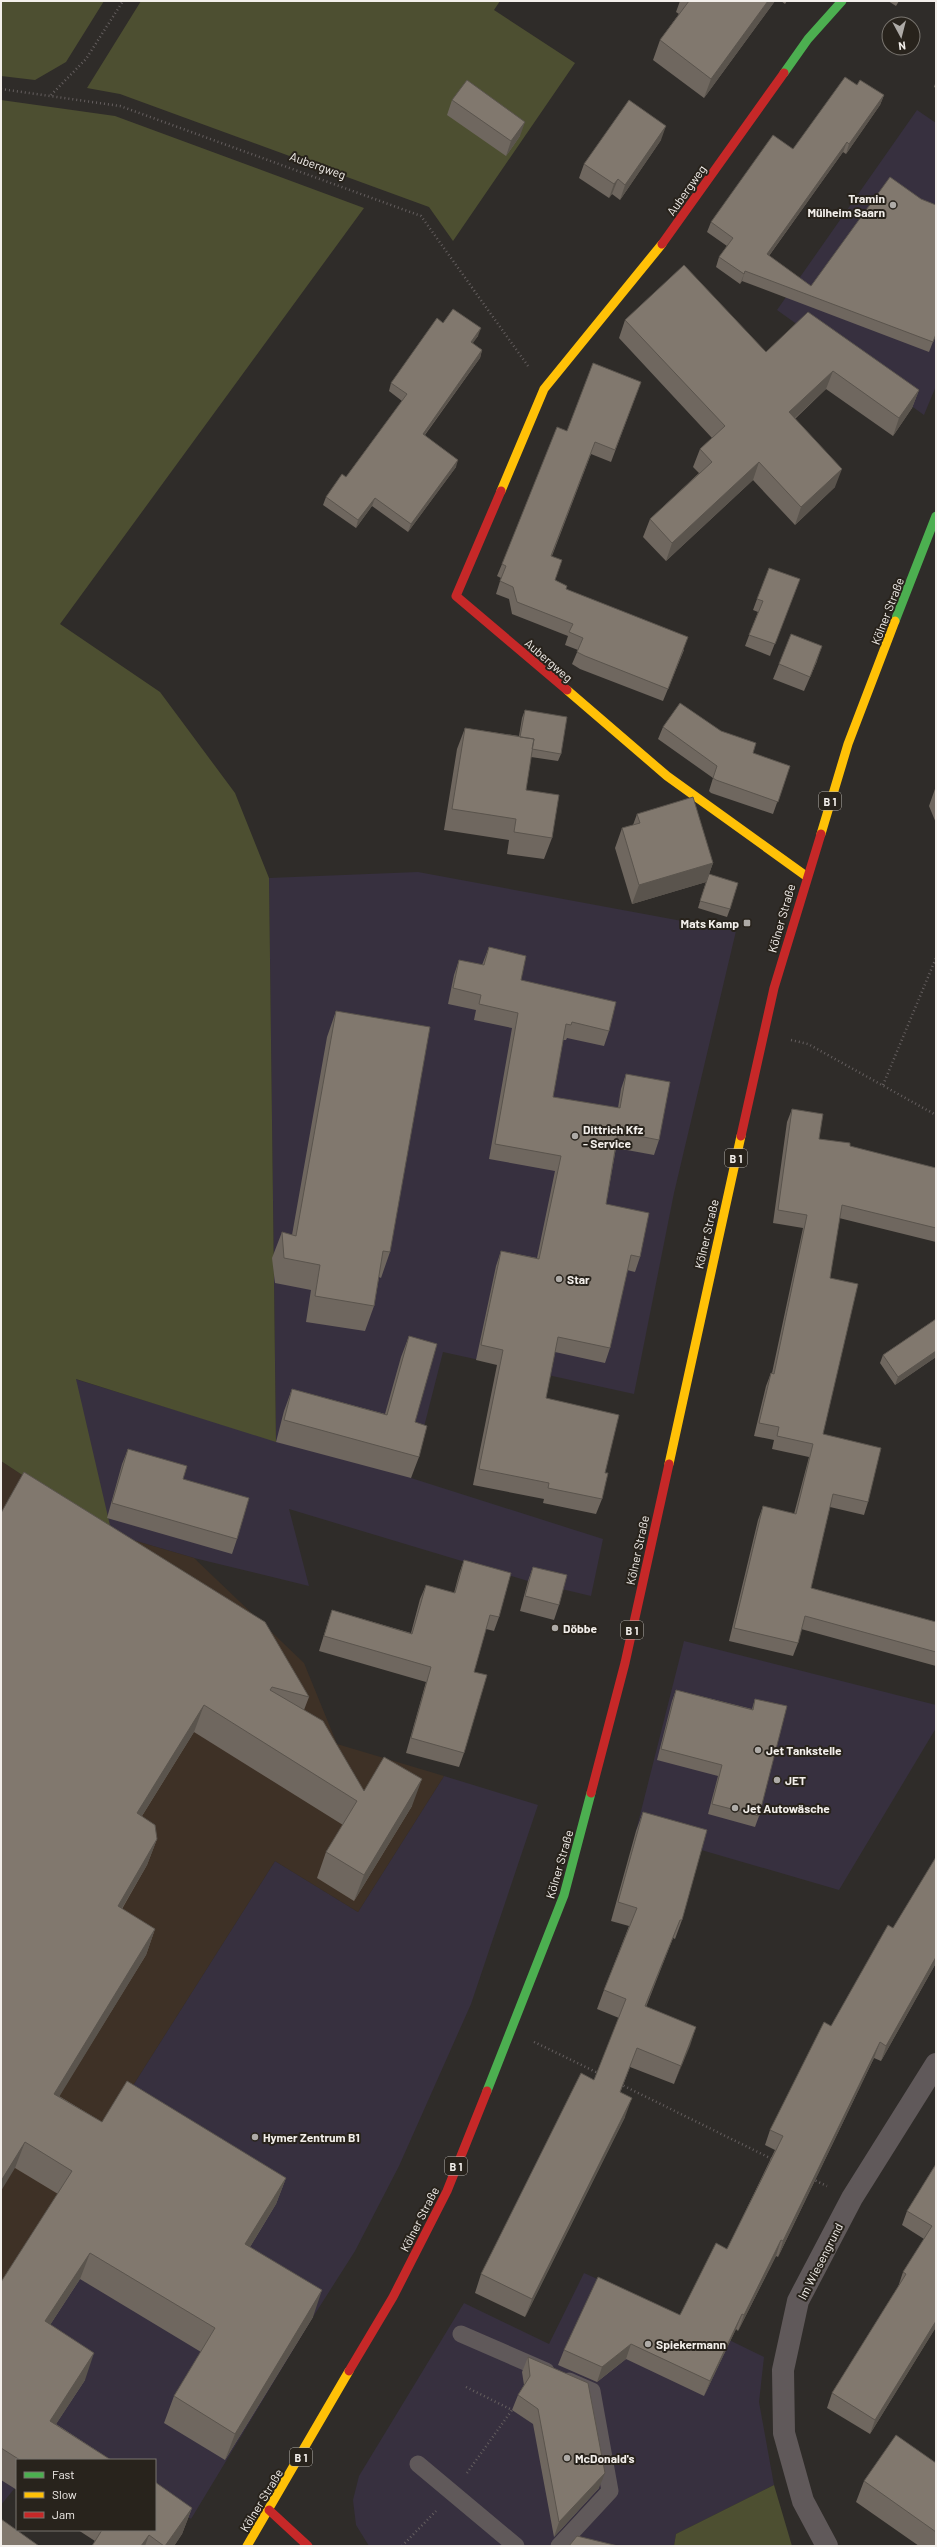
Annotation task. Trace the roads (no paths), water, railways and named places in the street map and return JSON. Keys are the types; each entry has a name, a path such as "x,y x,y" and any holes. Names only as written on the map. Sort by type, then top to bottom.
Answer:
{"main road":[{"name":"Aubergweg","path":"806,876 667,776 456,596 544,389 671,233 808,40 842,1"},
{"name":"Kölner Straße","path":"247,2546 393,2297 443,2198 564,1895 625,1663 763,1034 806,876 848,744 936,516"},
{"path":"269,2510 308,2546"}],"street":[{"name":"Im Wiesengrund","path":"827,2546 803,2501 784,2433 783,2370 798,2302 852,2198 936,2064"}],"lane":[{"path":"461,2334 592,2391 610,2491 559,2546"},
{"path":"418,2464 454,2491 516,2546"}],"place":[{"name":"Tramin Mülheim Saarn","path":"893,205"},
{"name":"Mats Kamp","path":"747,923"},
{"name":"Dittrich Kfz - Service","path":"575,1136"},
{"name":"Star","path":"559,1279"},
{"name":"Döbbe","path":"555,1628"},
{"name":"Jet Tankstelle","path":"758,1750"},
{"name":"JET","path":"777,1780"},
{"name":"Jet Autowäsche","path":"735,1808"},
{"name":"Hymer Zentrum B1","path":"255,2137"},
{"name":"Spiekermann","path":"648,2344"},
{"name":"McDonald's","path":"567,2458"}]}
